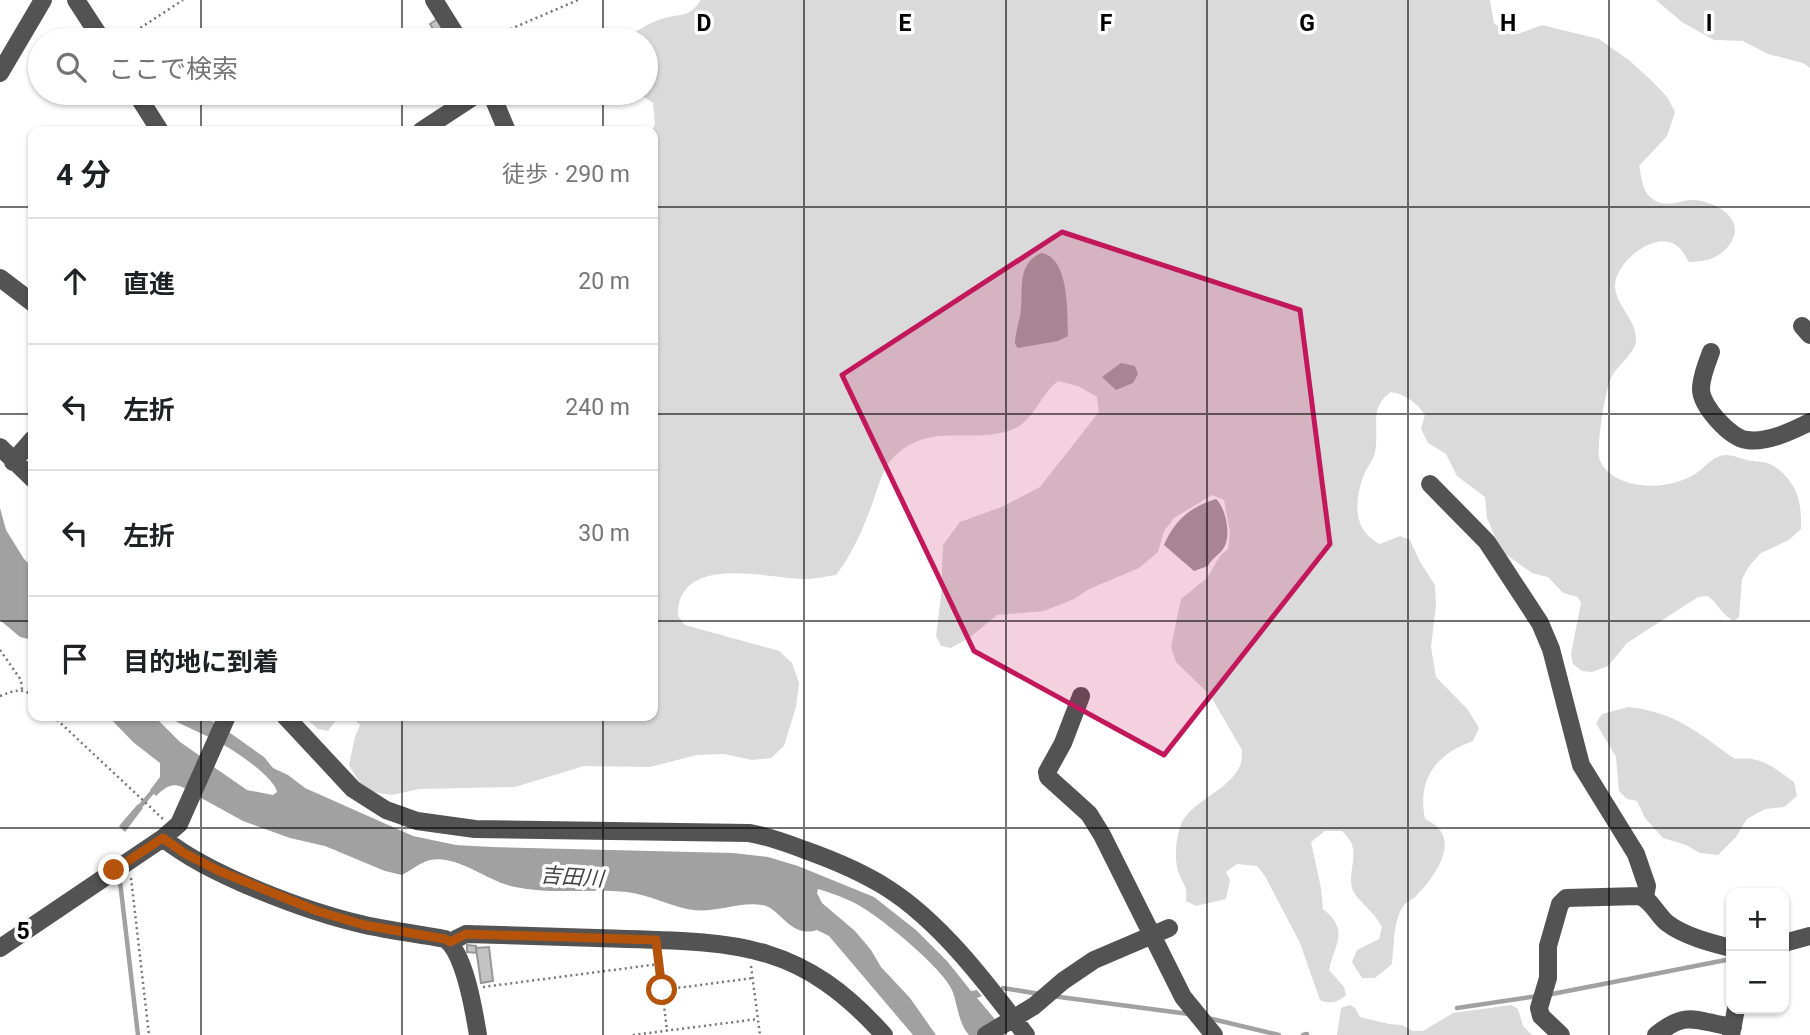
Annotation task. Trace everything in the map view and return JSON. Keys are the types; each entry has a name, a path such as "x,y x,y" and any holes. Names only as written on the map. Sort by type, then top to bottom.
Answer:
{"street":[{"path":"0,73 43,0"},
{"path":"76,0 95,28"},
{"path":"433,0 451,28"},
{"path":"144,105 157,126"},
{"path":"429,126 461,105"},
{"path":"496,105 506,126"},
{"path":"0,278 28,299"},
{"path":"1711,352 1702,380 1702,396 1709,410 1732,434 1741,439 1757,440 1810,422"},
{"path":"13,462 28,445"},
{"path":"0,447 28,476"},
{"path":"1430,484 1487,542 1540,622 1551,649 1581,765 1636,854 1647,887 1644,897"},
{"path":"1081,696 1063,743 1047,772 1052,782 1089,814 1183,998 1204,1023"},
{"path":"0,948 170,832 225,721"},
{"path":"290,721 353,789 386,810 417,821 475,829 749,833 819,855 871,878 906,903 948,941 1009,1020 1026,1035"},
{"path":"170,832 184,853 219,871 317,911 364,925 450,942 470,989 478,1035"},
{"path":"1561,1035 1541,1016 1542,998 1548,978 1548,946 1563,900 1570,897 1644,897"},
{"path":"1644,897 1662,919 1679,930 1726,945"},
{"path":"986,1035 1094,960 1169,928"},
{"path":"450,942 466,934 730,944 781,958 824,980 846,996 884,1035"},
{"path":"1789,942 1810,936"},
{"path":"1656,1035 1676,1022 1692,1018 1732,1031"}],"path":[{"path":"140,28 183,0"},
{"path":"513,28 578,0"},
{"path":"0,650 21,680 22,690"},
{"path":"0,695 22,690 28,693"},
{"path":"58,721 167,823 170,832"},
{"path":"122,865 149,1035"},
{"path":"656,940 667,1031"},
{"path":"754,950 751,962 760,1035"},
{"path":"470,989 659,964"},
{"path":"662,990 753,978"},
{"path":"633,1035 758,1019"}],"highlighted area":[{"path":"1062,232 1300,310 1330,544 1164,755 974,651 842,375"}],"shaded area":[{"path":"701,0 1490,0 1494,23 1505,32 1518,34 1542,25 1599,39 1652,81 1667,97 1675,112 1667,136 1639,166 1647,193 1663,204 1691,200 1715,206 1730,217 1735,230 1727,248 1712,259 1689,262 1676,245 1667,241 1647,245 1622,267 1617,277 1616,293 1633,325 1636,339 1630,354 1611,378 1600,429 1600,461 1606,470 1616,477 1648,486 1678,482 1699,471 1713,459 1726,455 1769,464 1787,478 1796,492 1801,529 1789,540 1761,553 1749,566 1742,579 1739,617 1734,621 1708,596 1698,597 1627,643 1608,666 1592,672 1582,671 1573,664 1571,654 1581,603 1578,597 1563,593 1548,577 1532,573 1501,551 1487,518 1485,497 1457,476 1446,454 1428,443 1421,429 1425,415 1422,410 1406,397 1396,393 1391,392 1384,398 1377,411 1375,452 1363,477 1358,496 1360,524 1371,538 1380,544 1400,536 1410,540 1435,585 1436,605 1431,647 1436,677 1468,710 1479,728 1473,741 1460,746 1439,761 1427,780 1423,805 1425,819 1437,827 1443,836 1443,854 1429,881 1400,911 1392,964 1375,978 1362,978 1352,962 1357,950 1379,939 1382,927 1352,888 1354,852 1349,838 1342,831 1325,831 1311,842 1323,909 1336,924 1338,931 1329,970 1344,987 1346,995 1334,1002 1320,1000 1300,943 1265,876 1257,866 1237,864 1226,872 1230,880 1226,899 1196,906 1186,901 1185,888 1177,866 1177,839 1182,822 1195,807 1235,775 1242,760 1242,750 1210,695 1176,662 1171,647 1181,599 1207,578 1220,556 1228,549 1230,533 1224,500 1212,495 1174,518 1164,531 1158,552 1139,568 1089,589 1074,599 1044,611 997,615 969,638 951,648 941,646 936,636 943,545 960,522 1004,506 1040,487 1099,412 1097,397 1078,386 1058,381 1026,421 1011,430 995,434 933,437 905,448 891,460 881,478 858,538 836,575 808,579 718,574 702,578 688,587 678,608 678,616 685,625 779,651 792,663 799,683 796,707 784,746 771,758 752,760 724,754 697,755 650,767 584,766 515,787 419,789 392,795 374,792 361,785 349,765 360,725 356,721 658,721 658,126 654,126 653,105 658,105 658,28 642,28 667,17 688,13"},
{"path":"1656,0 1810,0 1810,68 1803,63 1768,54 1743,41 1714,40 1682,22"},
{"path":"1628,707 1660,714 1686,725 1735,759 1753,759 1767,764 1794,782 1797,796 1784,807 1765,809 1747,819 1736,837 1718,855 1700,853 1686,845 1663,838 1645,818 1637,801 1627,799 1619,791 1616,757 1596,723 1602,714"},
{"path":"309,721 335,721 328,731 318,729"},
{"path":"1350,1005 1360,1017 1402,1025 1413,1031 1423,1031 1453,1013 1511,1005 1518,1009 1523,1026 1532,1035 1337,1035 1341,1008"}],"water":[{"path":"1041,253 1050,257 1062,275 1067,301 1068,336 1058,341 1018,348 1015,340 1023,277 1028,263"},
{"path":"1121,363 1135,366 1138,374 1133,383 1116,390 1102,377"},
{"path":"1216,499 1223,509 1227,523 1226,544 1208,566 1194,571 1164,545 1184,516"},
{"path":"0,508 6,530 28,563 28,639 20,637 0,620"},
{"path":"113,721 159,721 180,742 206,760 191,792 173,785 156,796 150,790 160,777 160,763 133,742"},
{"path":"212,721 221,727 215,740 177,722"},
{"name":"吉田川","path":"223,728 264,757 273,768 305,788 413,836 456,845 492,847 733,853 768,857 798,866 874,897 916,930 947,961 971,991 977,990 982,996 977,998 999,1024 981,1035 969,1035 960,1019 952,990 927,959 863,907 818,889 822,903 855,931 881,967 910,998 936,1035 913,1035 829,936 817,930 808,932 792,927 774,911 762,905 693,910 627,892 557,891 515,887 441,859 427,861 402,875 385,871 325,846 290,838 243,821 194,794 208,763 247,790 273,795 277,792 261,771 217,742"},
{"path":"138,804 143,808 125,832 119,826"}],"building":[{"path":"442,16 450,28 432,28 430,24"},
{"path":"467,945 476,946 476,953 467,952"},
{"path":"489,947 493,981 481,983 476,948"}],"waterway":[{"path":"137,810 154,790"},
{"path":"119,873 138,1035"},
{"path":"1547,995 1726,960"},
{"path":"1003,988 1040,994"},
{"path":"1052,996 1189,1014"},
{"path":"1457,1008 1538,996"},
{"path":"1208,1018 1279,1035"},
{"path":"1303,1035 1307,1034"}],"route":[{"path":"114,870 163,838 184,853 219,871 317,911 364,925 450,942 466,934 656,940 662,990"}]}
